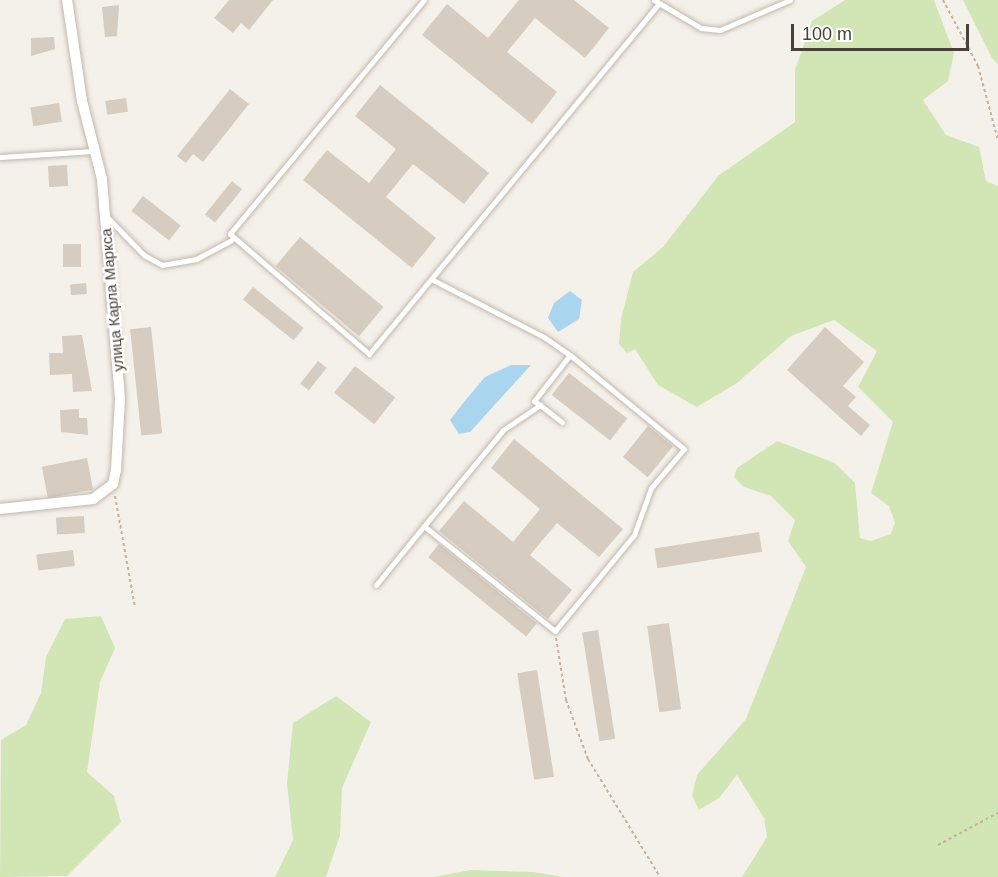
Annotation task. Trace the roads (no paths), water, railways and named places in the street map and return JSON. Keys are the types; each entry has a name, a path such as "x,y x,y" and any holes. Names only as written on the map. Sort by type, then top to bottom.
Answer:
{"street":[{"name":"улица Карла Маркса","path":"0,509 93,499 113,484 120,399 105,214 67,0"}],"lane":[{"path":"231,240 232,227 292,162 424,0"},
{"path":"231,240 369,354 434,280 656,2 701,28 720,30 790,0"},
{"path":"0,157 95,151"},
{"path":"105,214 144,255 162,265 196,259 231,240"},
{"path":"424,526 555,631 634,535 651,488 684,449 570,355 434,280"},
{"path":"562,422 534,401 570,355"},
{"path":"376,585 503,430 540,405"}],"water":[{"path":"570,291 582,300 579,319 558,332 548,318 554,303"},
{"path":"511,365 531,365 470,432 459,434 450,420 485,377"}]}
